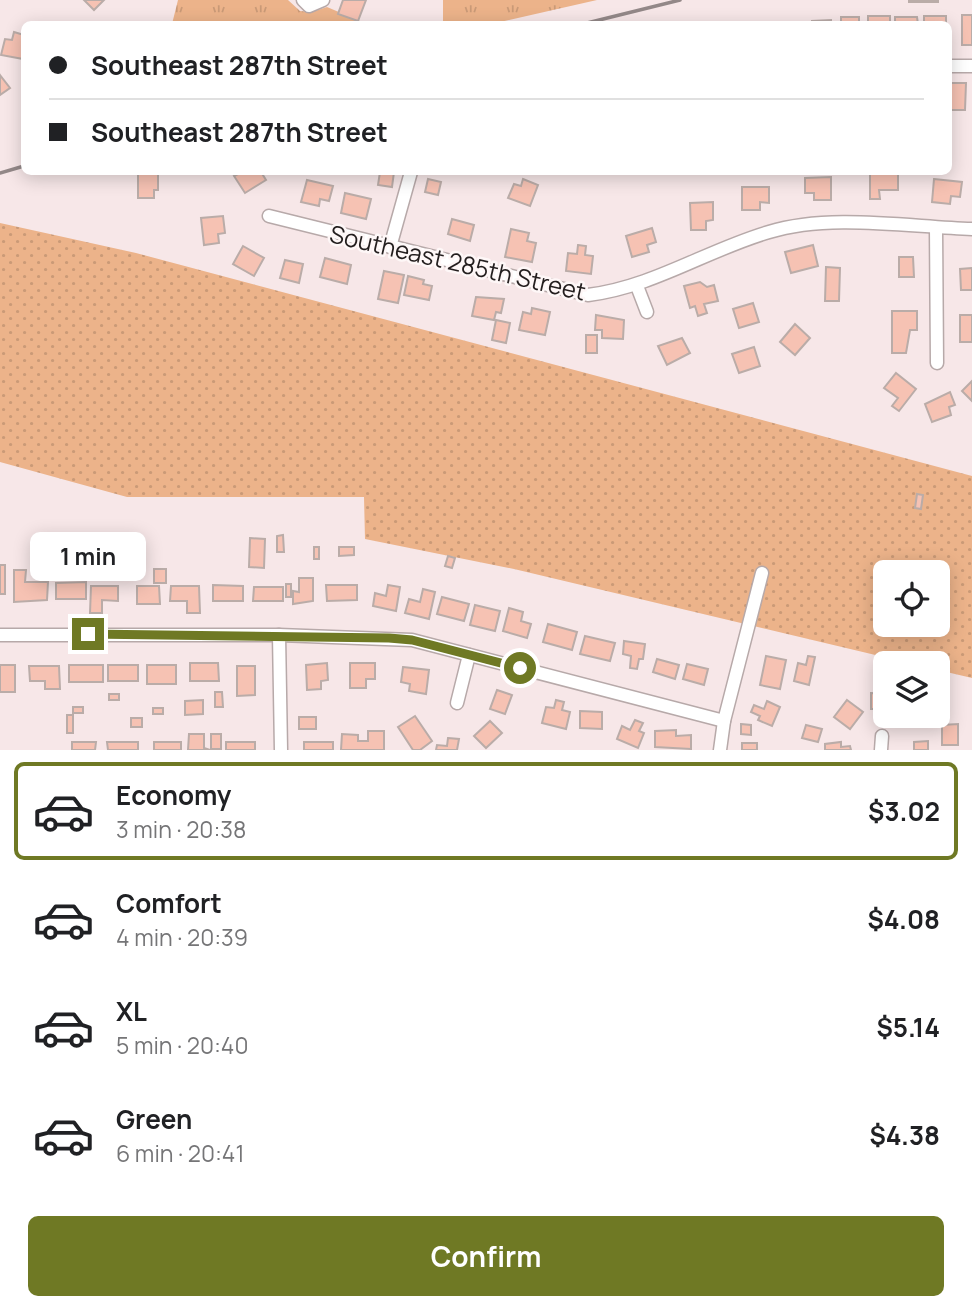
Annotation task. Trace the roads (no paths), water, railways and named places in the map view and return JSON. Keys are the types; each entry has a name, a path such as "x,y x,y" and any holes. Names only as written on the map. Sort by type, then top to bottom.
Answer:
{"street":[{"path":"303,0 309,6 323,0"},
{"path":"952,66 972,66"},
{"path":"390,247 410,175"},
{"name":"Southeast 285th Street","path":"268,216 588,295 637,286 713,252 770,232 804,224 972,229"},
{"path":"936,228 937,363"},
{"path":"637,286 647,312"},
{"path":"720,750 724,721 762,573"},
{"path":"0,635 279,635 389,638 469,655 724,721"},
{"path":"279,635 281,750"},
{"path":"457,703 469,655"},
{"path":"881,750 882,736"}],"railway":[{"path":"595,21 680,0"},
{"path":"0,173 21,167"}]}
